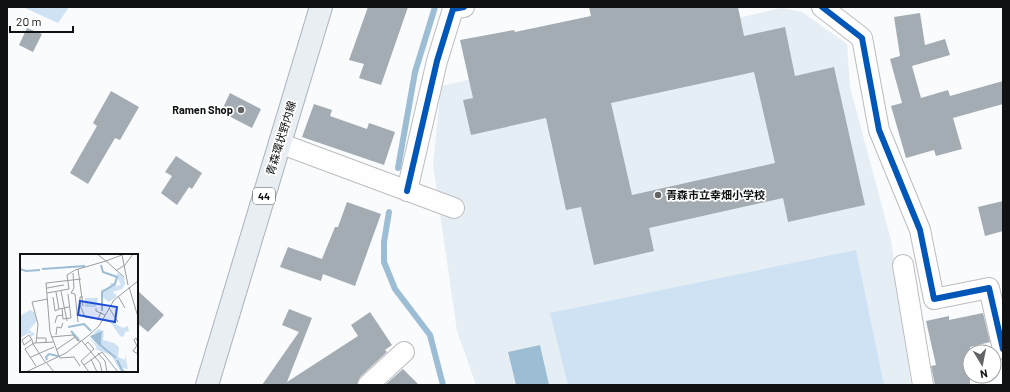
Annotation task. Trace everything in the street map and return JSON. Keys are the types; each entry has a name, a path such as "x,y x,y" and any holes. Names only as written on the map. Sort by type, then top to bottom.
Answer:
{"main road":[{"name":"青森環状野内線","path":"207,385 321,7"}],"street":[{"path":"407,191 422,119 437,61 453,9 464,7"},
{"path":"822,7 862,38 879,130 920,230 934,299 989,288 1003,348"},
{"path":"280,143 454,208"},
{"path":"903,266 923,385"},
{"path":"368,385 404,352"}],"shaded area":[{"path":"23,7 69,7 58,23"},
{"name":"青森市立幸畑小学校","path":"781,8 802,12 847,44 850,87 891,240 911,385 476,385 457,331 433,165 441,86"},
{"path":"856,250 884,385 568,385 550,313"},
{"path":"540,345 549,385 516,385 508,352"}],"building":[{"path":"368,7 408,7 381,85 359,78 364,64 349,60"},
{"path":"589,7 738,7 744,36 785,27 795,76 834,67 865,205 788,222 783,198 649,228 654,251 594,265 581,207 566,210 546,118 471,135 463,100 473,98 460,40 514,30 515,32 591,16","holes":["754,72 775,163 632,195 611,103"]},
{"path":"920,13 925,45 945,39 950,55 912,66 921,98 948,90 950,96 1003,81 1003,104 953,118 962,149 936,156 934,150 906,158 891,106 902,103 890,59 900,56 894,17"},
{"path":"27,28 42,34 33,52 19,45"},
{"path":"111,91 139,107 120,140 115,138 88,184 70,173 97,126 93,123"},
{"name":"Ramen Shop","path":"230,93 261,109 252,128 221,112"},
{"path":"314,104 332,110 330,116 367,129 369,123 395,132 384,165 302,137"},
{"path":"176,156 202,173 192,189 189,187 177,205 161,193 172,176 165,172"},
{"path":"1003,201 1003,231 985,236 978,207"},
{"path":"347,202 381,214 355,286 323,274 321,281 280,267 288,247 322,259 335,227 338,227"},
{"path":"138,291 164,315 148,332 138,324"},
{"path":"289,309 312,318 287,382 358,336 351,325 370,312 392,345 385,350 387,352 360,377 357,385 262,385 299,332 282,325"},
{"path":"983,313 990,342 982,344 962,344 962,384 970,385 935,385 931,366 936,365 926,321 949,316 949,320"},
{"path":"403,369 419,385 385,385"}],"waterway":[{"path":"398,168 415,72 435,7"},
{"path":"389,212 384,242 384,262 395,289 430,335 443,385"}],"cycle path":[{"path":"407,191 437,61 453,9 464,7"},
{"path":"822,7 862,38 879,130 920,230 934,299 989,288 1003,349"}],"place":[{"name":"Ramen Shop","path":"241,110"},
{"name":"青森市立幸畑小学校","path":"658,195"}]}
